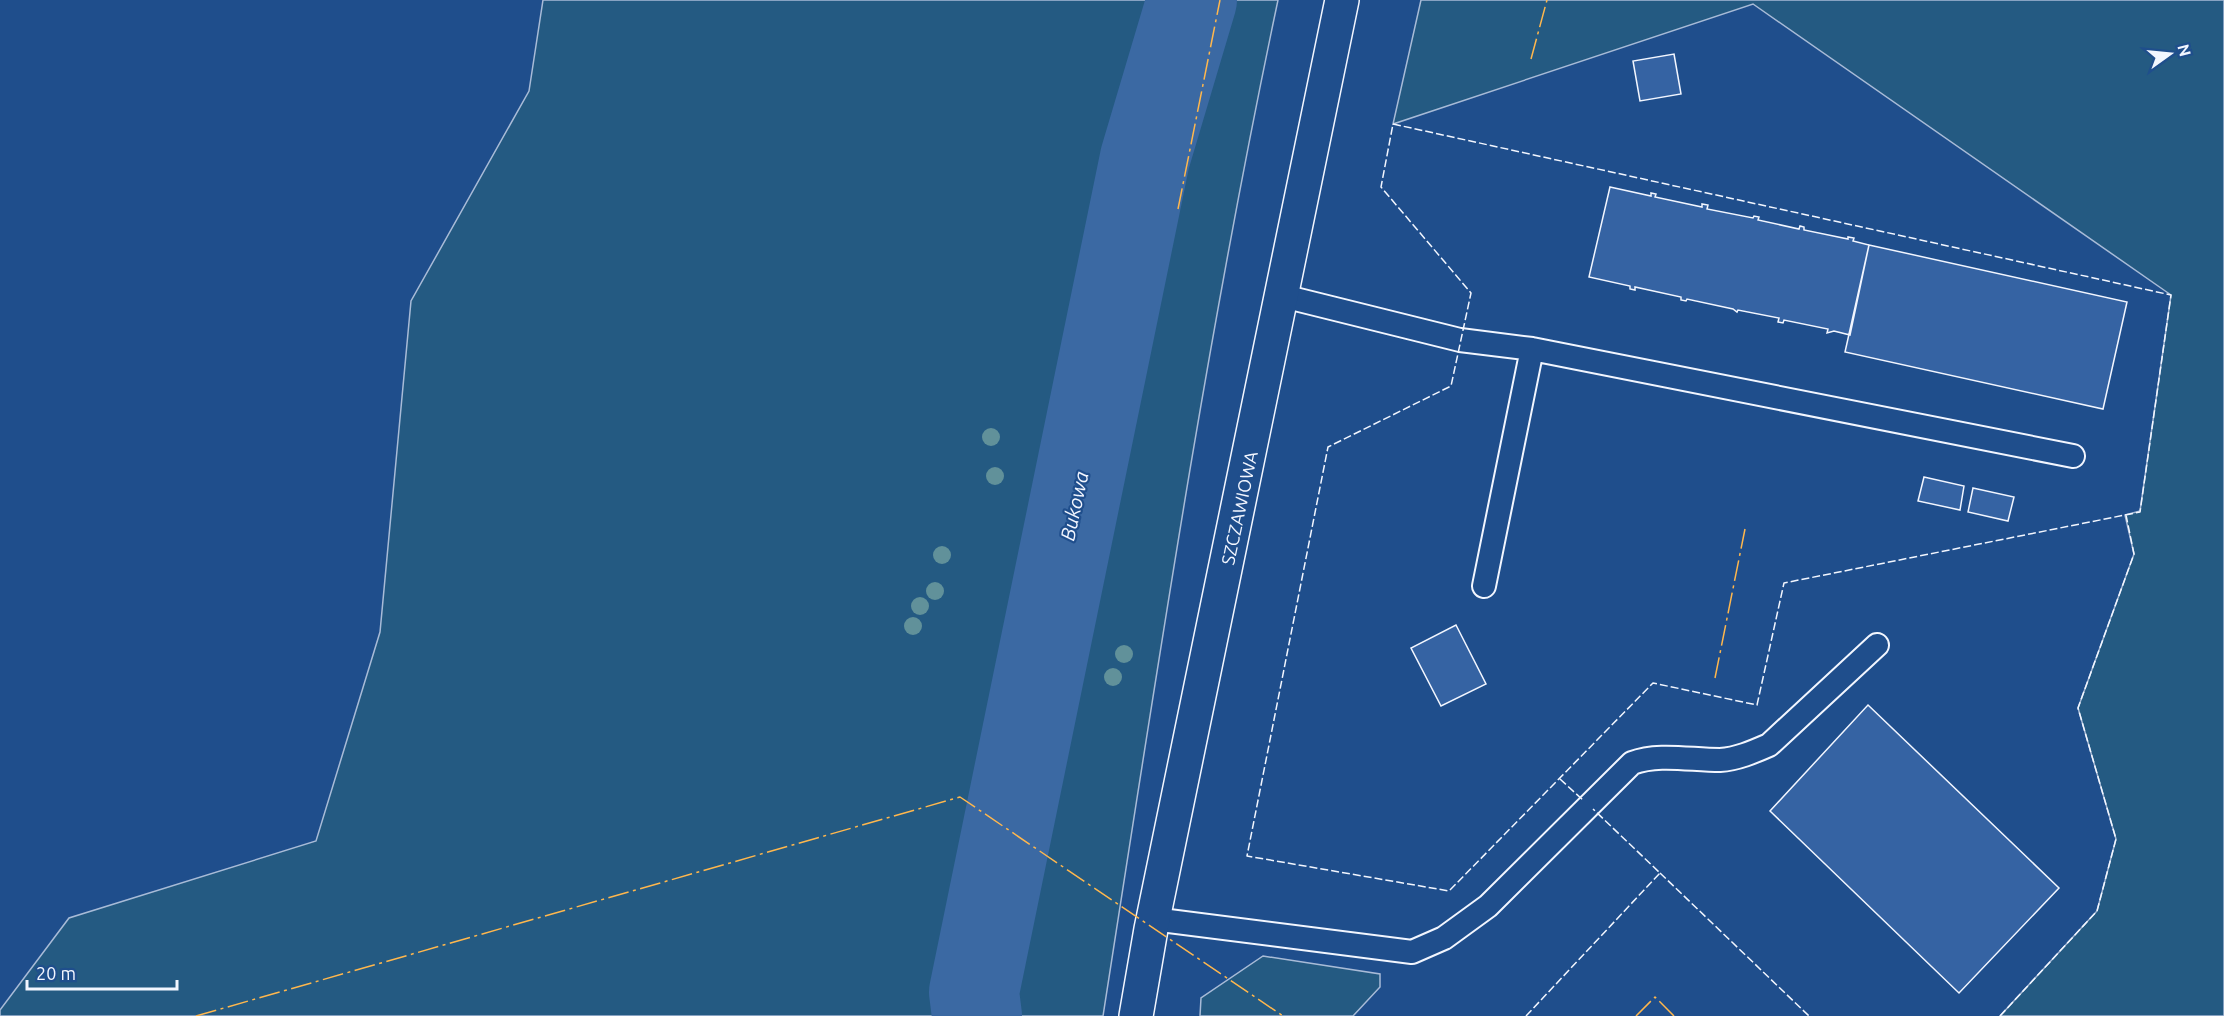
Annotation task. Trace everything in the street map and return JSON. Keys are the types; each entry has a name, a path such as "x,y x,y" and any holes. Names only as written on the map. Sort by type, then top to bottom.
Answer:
{"street":[{"name":"SZCZAWIOWA","path":"1136,1016 1153,919 1283,296 1342,0"}],"lane":[{"path":"1283,296 1460,340 1532,349 2073,456"},
{"path":"1484,586 1532,349"},
{"path":"1153,919 1412,952 1444,938 1488,906 1632,763 1646,758 1722,760 1749,754 1769,745 1876,645"}],"shaded area":[{"path":"543,0 1278,0 1205,380 1103,1016 0,1016 0,1010 69,918 316,841 380,632 411,301 529,91"},
{"path":"1421,0 2224,0 2224,1016 2000,1016 2097,911 2116,839 2078,708 2134,554 2125,515 2140,511 2171,295 1753,4 1393,124"},
{"path":"1263,956 1380,974 1380,987 1353,1016 1200,1016 1201,998"}],"building":[{"path":"1674,54 1681,94 1640,101 1633,61"},
{"path":"1610,187 1651,196 1651,193 1656,194 1655,197 1702,207 1702,204 1708,205 1707,209 1753,218 1754,216 1759,217 1758,220 1799,229 1800,226 1804,227 1804,230 1848,239 1848,237 1854,238 1853,241 1869,245 1850,335 1834,331 1827,333 1828,329 1784,320 1783,323 1778,322 1779,318 1738,310 1737,312 1733,309 1687,299 1686,301 1681,300 1681,297 1635,287 1635,290 1630,289 1630,286 1589,277"},
{"path":"1869,245 2127,302 2103,409 1845,352"},
{"path":"1924,477 1964,486 1960,510 1918,501"},
{"path":"1973,488 2014,497 2008,521 1968,512"},
{"path":"1456,625 1486,684 1441,706 1411,648"},
{"path":"1868,705 2059,888 1959,993 1770,811"}],"waterway":[{"name":"Bukowa","path":"977,1016 974,992 1145,158 1192,0"}],"fence":[{"path":"1393,124 2171,295 2140,512 1784,583 1757,705 1653,683 1449,891 1247,856 1328,447 1451,386 1471,293 1381,187 1393,124"},
{"path":"2000,1016 2097,911 2116,839 2078,708 2134,554 2126,515"},
{"path":"1560,779 1584,801"},
{"path":"1526,1016 1660,873 1593,809"},
{"path":"1660,873 1809,1016"}],"power":[{"path":"1178,209 1220,0"},
{"path":"1531,59 1547,0"},
{"path":"1715,678 1745,529"},
{"path":"196,1016 960,797 1283,1016"},
{"path":"1636,1016 1655,997 1674,1016"}]}
